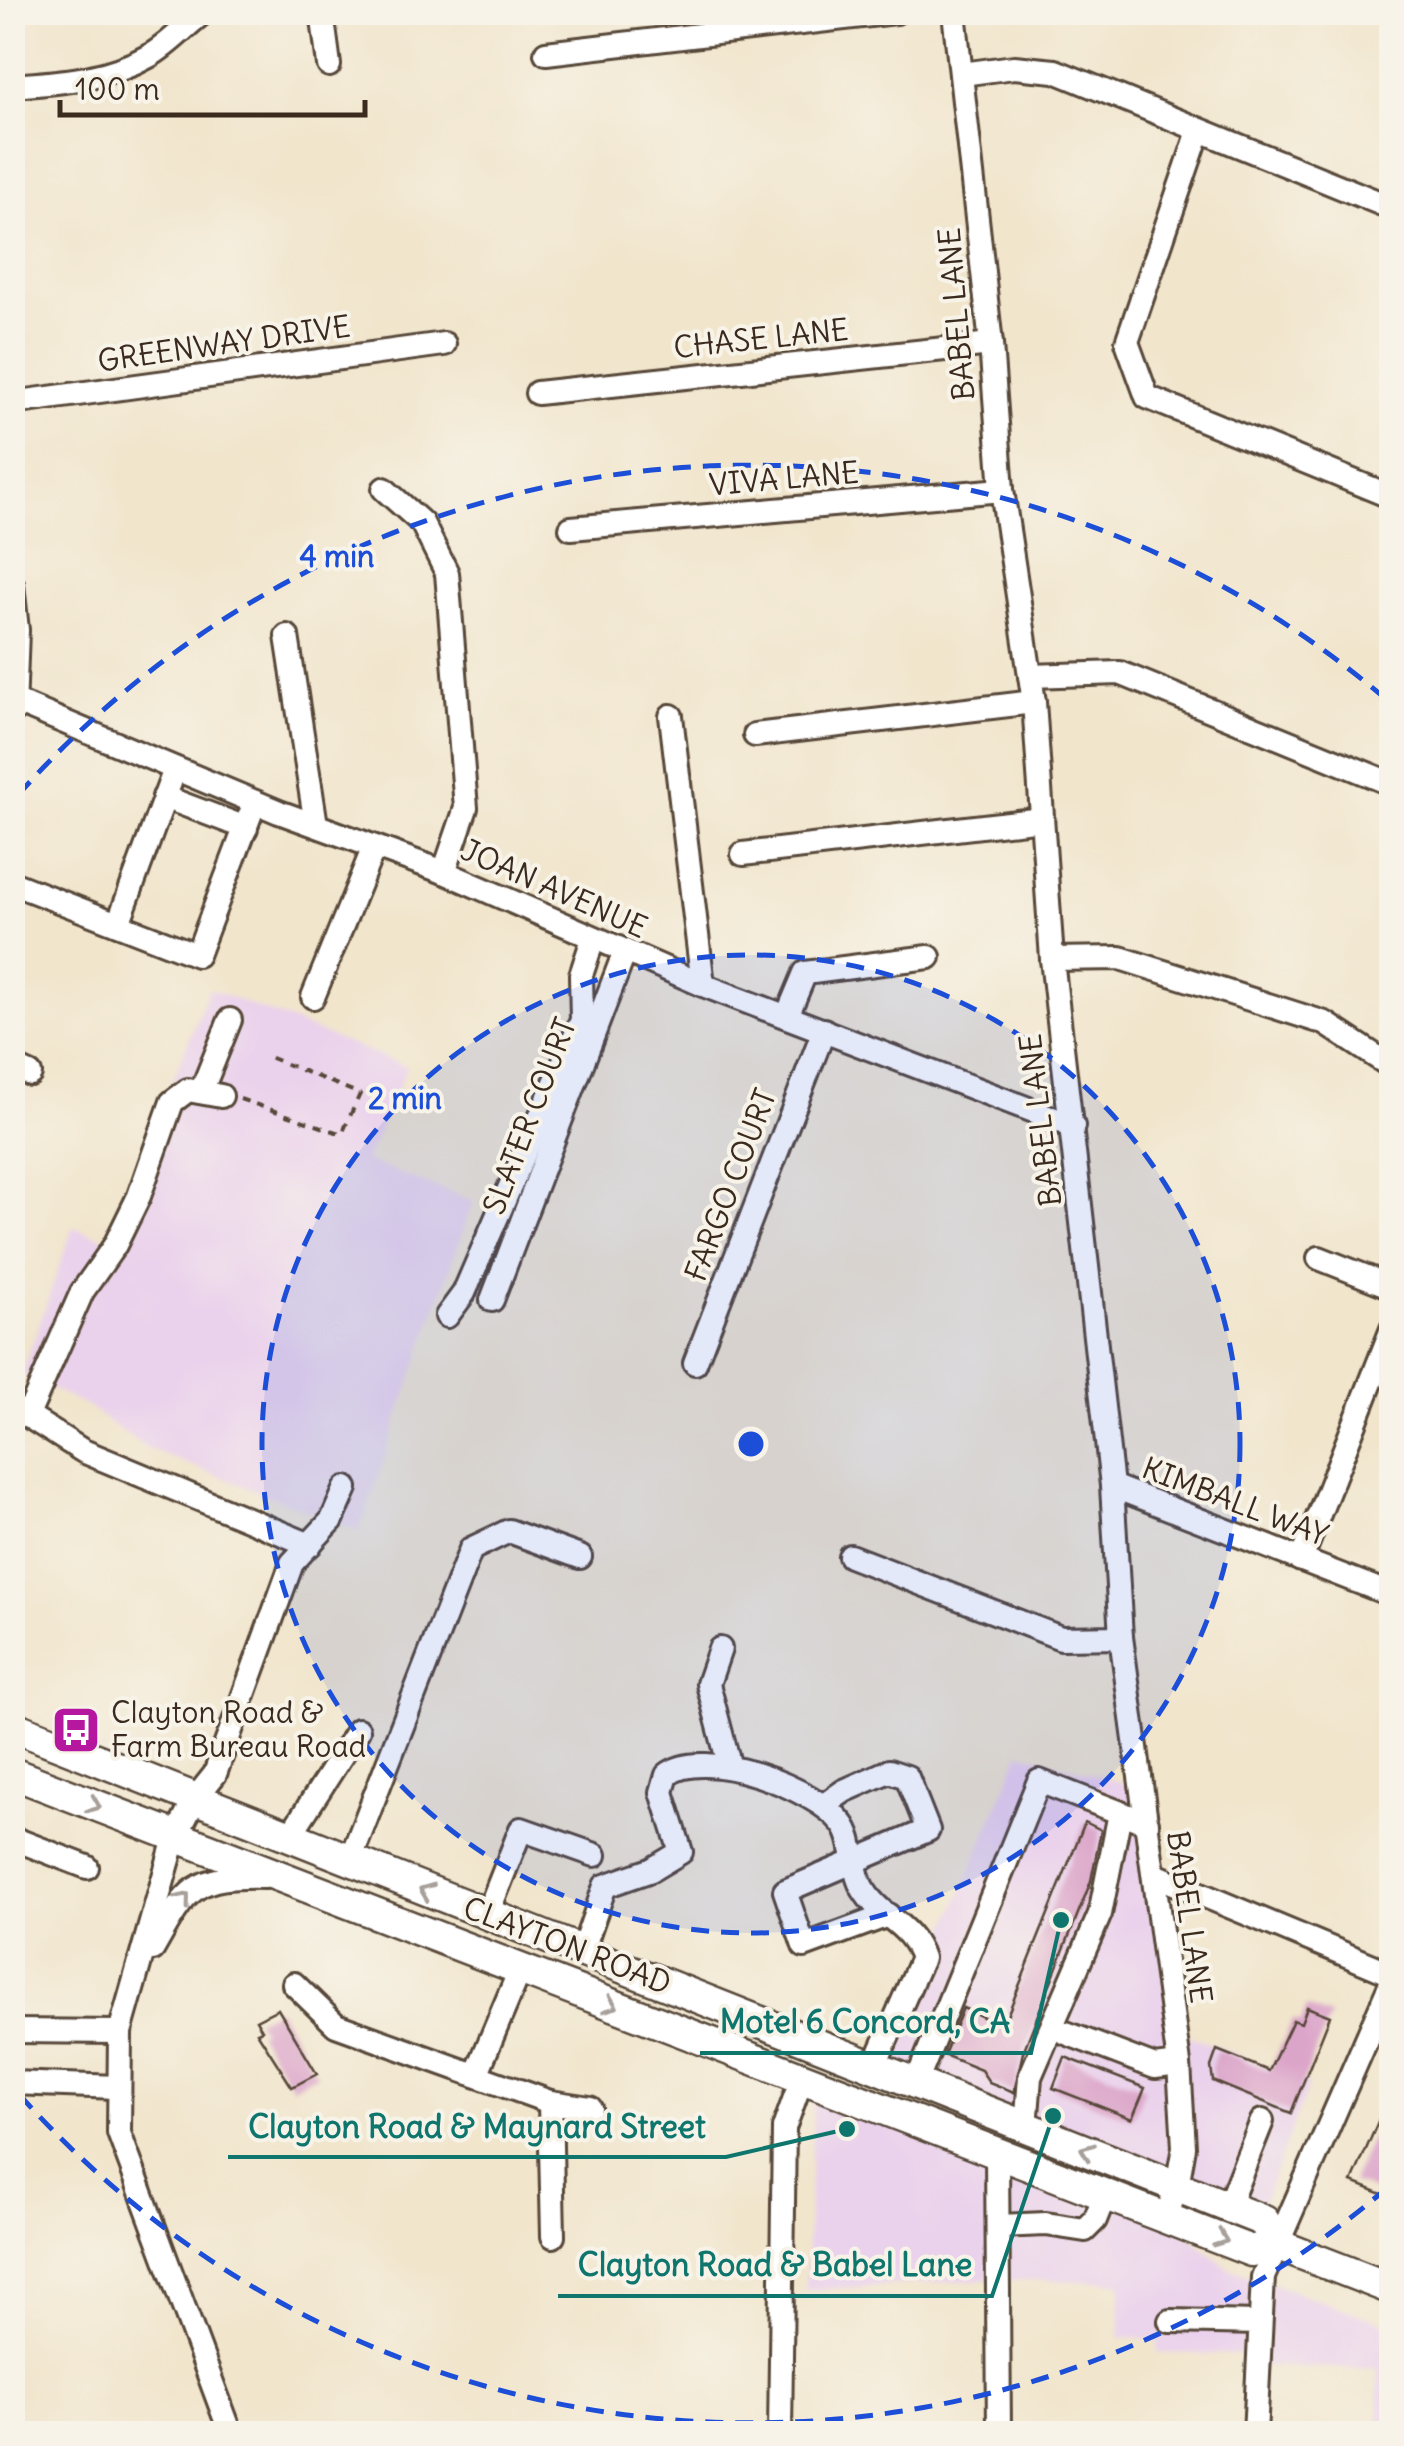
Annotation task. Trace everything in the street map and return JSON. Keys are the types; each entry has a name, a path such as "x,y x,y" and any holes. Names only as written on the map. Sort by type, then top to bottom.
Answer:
{"main road":[{"name":"CLAYTON ROAD","path":"12,1726 1228,2206 1264,2221 1276,2244"},
{"name":"CLAYTON ROAD","path":"12,1773 1251,2251 1276,2244 1392,2289"}],"street":[{"path":"12,86 81,80 122,70 152,54 204,12"},
{"path":"322,12 329,64"},
{"path":"546,53 896,12"},
{"name":"BABEL LANE","path":"954,12 991,344 1002,490 1034,702 1052,959 1112,1486 1121,1638 1179,2064 1184,2147 1166,2218"},
{"path":"962,74 1014,67 1055,71 1392,208"},
{"path":"1199,130 1127,342 1147,397 1392,497"},
{"name":"GREENWAY DRIVE","path":"12,403 444,344"},
{"name":"CHASE LANE","path":"537,394 991,344"},
{"path":"384,489 422,523 447,573 466,808 444,872"},
{"name":"VIVA LANE","path":"571,528 1002,490"},
{"path":"12,584 14,706"},
{"path":"287,636 316,826"},
{"path":"1030,676 1120,672 1392,784"},
{"path":"755,735 1034,702"},
{"name":"JOAN AVENUE","path":"14,706 316,826 444,872 702,985 1073,1126"},
{"path":"671,716 702,985"},
{"path":"118,924 174,769"},
{"path":"164,797 246,828"},
{"path":"12,883 196,955 255,802"},
{"path":"743,854 1042,819"},
{"path":"313,996 374,846"},
{"path":"447,1316 464,1293 582,1020 580,975 593,940"},
{"name":"SLATER COURT","path":"492,1300 624,954"},
{"path":"787,1016 805,973 929,957"},
{"path":"1052,959 1120,958 1325,1024 1392,1066"},
{"path":"230,1020 211,1094 188,1090 172,1102 140,1196 115,1245 82,1292 20,1410 83,1451 310,1544"},
{"name":"FARGO COURT","path":"695,1363 824,1030"},
{"path":"1319,1258 1392,1287"},
{"path":"1301,1560 1392,1330"},
{"name":"KIMBALL WAY","path":"1112,1486 1392,1595"},
{"path":"231,2434 138,2195 119,2132 120,2032 175,1838 195,1799 215,1774 292,1563 332,1520 346,1488"},
{"path":"350,1860 471,1549 509,1532 580,1557"},
{"path":"850,1556 1061,1638 1121,1638"},
{"path":"720,1649 708,1684 729,1764"},
{"path":"290,1837 358,1730"},
{"path":"582,1952 605,1886 651,1870 680,1852 662,1792 666,1775 692,1763 729,1764 824,1805 845,1826 861,1887 915,1936 922,1958 874,2067"},
{"path":"824,1805 844,1791 889,1771 908,1777 928,1830 785,1890 804,1946 888,1914"},
{"path":"916,2083 1039,1781 1147,1824"},
{"path":"1026,2127 1030,2077 1100,1914 1120,1813"},
{"path":"487,1915 521,1829 595,1856"},
{"path":"12,1838 87,1866"},
{"path":"1155,1875 1392,1978 1260,2288 1262,2366 1255,2434"},
{"path":"134,1983 171,1917 195,1886 223,1876 277,1877"},
{"path":"476,2076 520,1970"},
{"path":"294,1984 336,2025 550,2102 590,2108"},
{"path":"12,2031 120,2032"},
{"path":"1066,2032 1155,2066 1179,2064"},
{"path":"780,2434 784,2128 802,2078"},
{"path":"12,2084 118,2087"},
{"path":"550,2102 553,2236"},
{"path":"1228,2206 1262,2121"},
{"path":"997,2153 999,2434"},
{"path":"998,2226 1046,2224 1086,2230 1096,2220 1105,2194"},
{"path":"1170,2321 1260,2322"}],"path":[{"path":"211,1094 261,1103 342,1134 360,1094 268,1057"}],"shaded area":[{"path":"209,989 407,1067 365,1161 473,1201 359,1531 145,1447 86,1406 22,1374 73,1227 109,1240"},
{"path":"1020,1752 1140,1788 1174,2030 1309,2084 1257,2218 887,2072"},
{"path":"814,2083 1166,2218 1228,2268 1384,2323 1391,2329 1391,2433 1379,2433 1378,2369 1261,2366 1260,2355 1158,2353 1158,2339 1120,2338 1121,2282 996,2279 805,2290"}],"building":[{"path":"1085,1822 1101,1830 1091,1881 1023,2052 1014,2092 989,2082 981,2070 944,2055 963,2008 1003,2026"},
{"path":"1307,2007 1330,2016 1291,2113 1213,2081 1211,2067 1217,2050 1269,2071 1293,2020 1301,2023"},
{"path":"278,2009 317,2074 292,2087 257,2032 262,2030 256,2020"},
{"path":"1065,2057 1145,2088 1132,2119 1053,2088"},
{"path":"1392,2089 1392,2198 1352,2182"}],"place":[{"name":"Clayton Road & Farm Bureau Road","path":"76,1730"},
{"name":"Motel 6 Concord, CA","path":"1061,1920"},
{"name":"Clayton Road & Babel Lane","path":"1053,2116"},
{"name":"Clayton Road & Maynard Street","path":"847,2129"}]}
